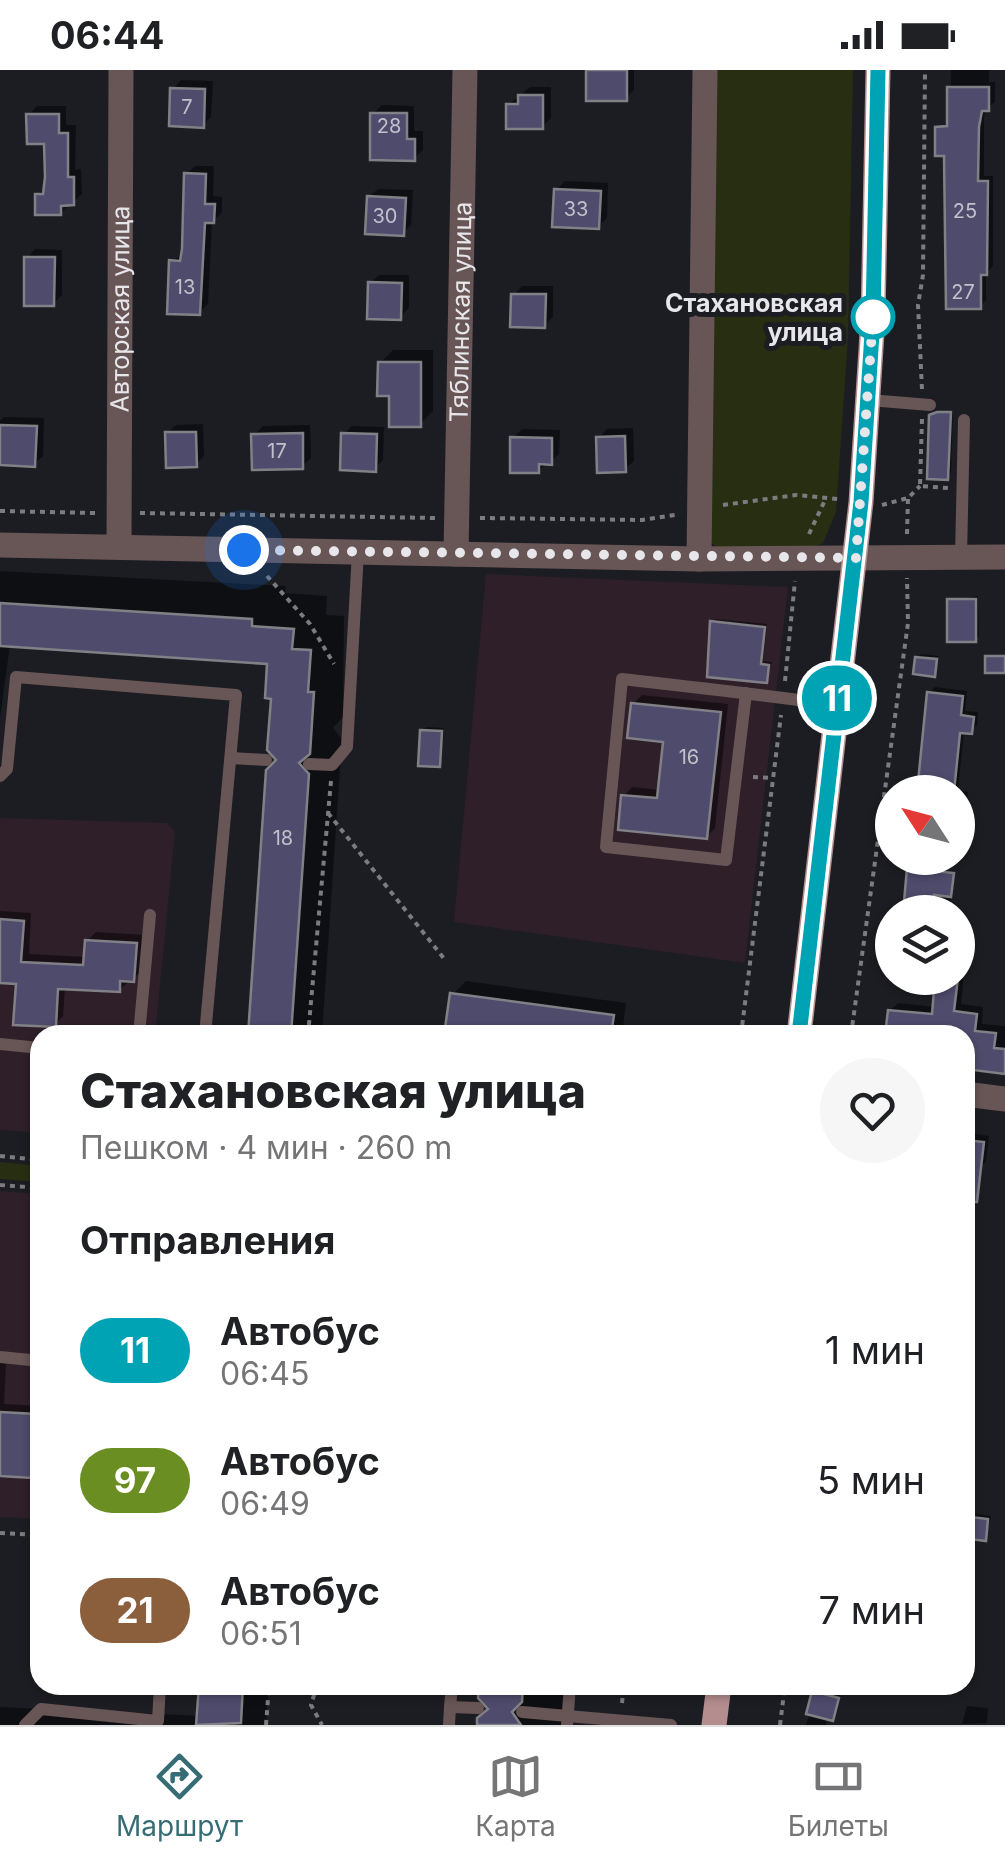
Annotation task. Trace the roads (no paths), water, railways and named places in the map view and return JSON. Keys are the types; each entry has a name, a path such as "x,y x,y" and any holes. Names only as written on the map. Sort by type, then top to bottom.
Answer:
{"main road":[{"path":"800,1025 856,558 869,400 878,70"},
{"path":"714,1725 718,1695"}],"street":[{"name":"Авторская улица","path":"118,547 121,70"},
{"name":"Тяблинская улица","path":"456,554 465,70"},
{"path":"699,559 705,70"},
{"path":"0,545 699,559 1005,557"},
{"path":"975,1095 1005,1099"}],"lane":[{"path":"869,400 926,405"},
{"path":"962,557 964,420"},
{"path":"309,764 332,766 346,747 358,552"},
{"path":"0,776 7,769 16,678 236,696 206,1025"},
{"path":"746,693 726,860 606,847 622,679 746,693 836,705"},
{"path":"231,758 266,760"},
{"path":"140,1025 150,915"},
{"path":"0,1044 30,1047"},
{"path":"0,1358 30,1360"},
{"path":"25,1725 25,1720 40,1709 158,1721 159,1695"},
{"path":"449,1725 451,1695"},
{"path":"567,1720 569,1695"},
{"path":"450,1707 478,1708"},
{"path":"522,1712 567,1720 671,1725"}],"place":[{"name":"Стахановская улица","path":"873,317"}]}
